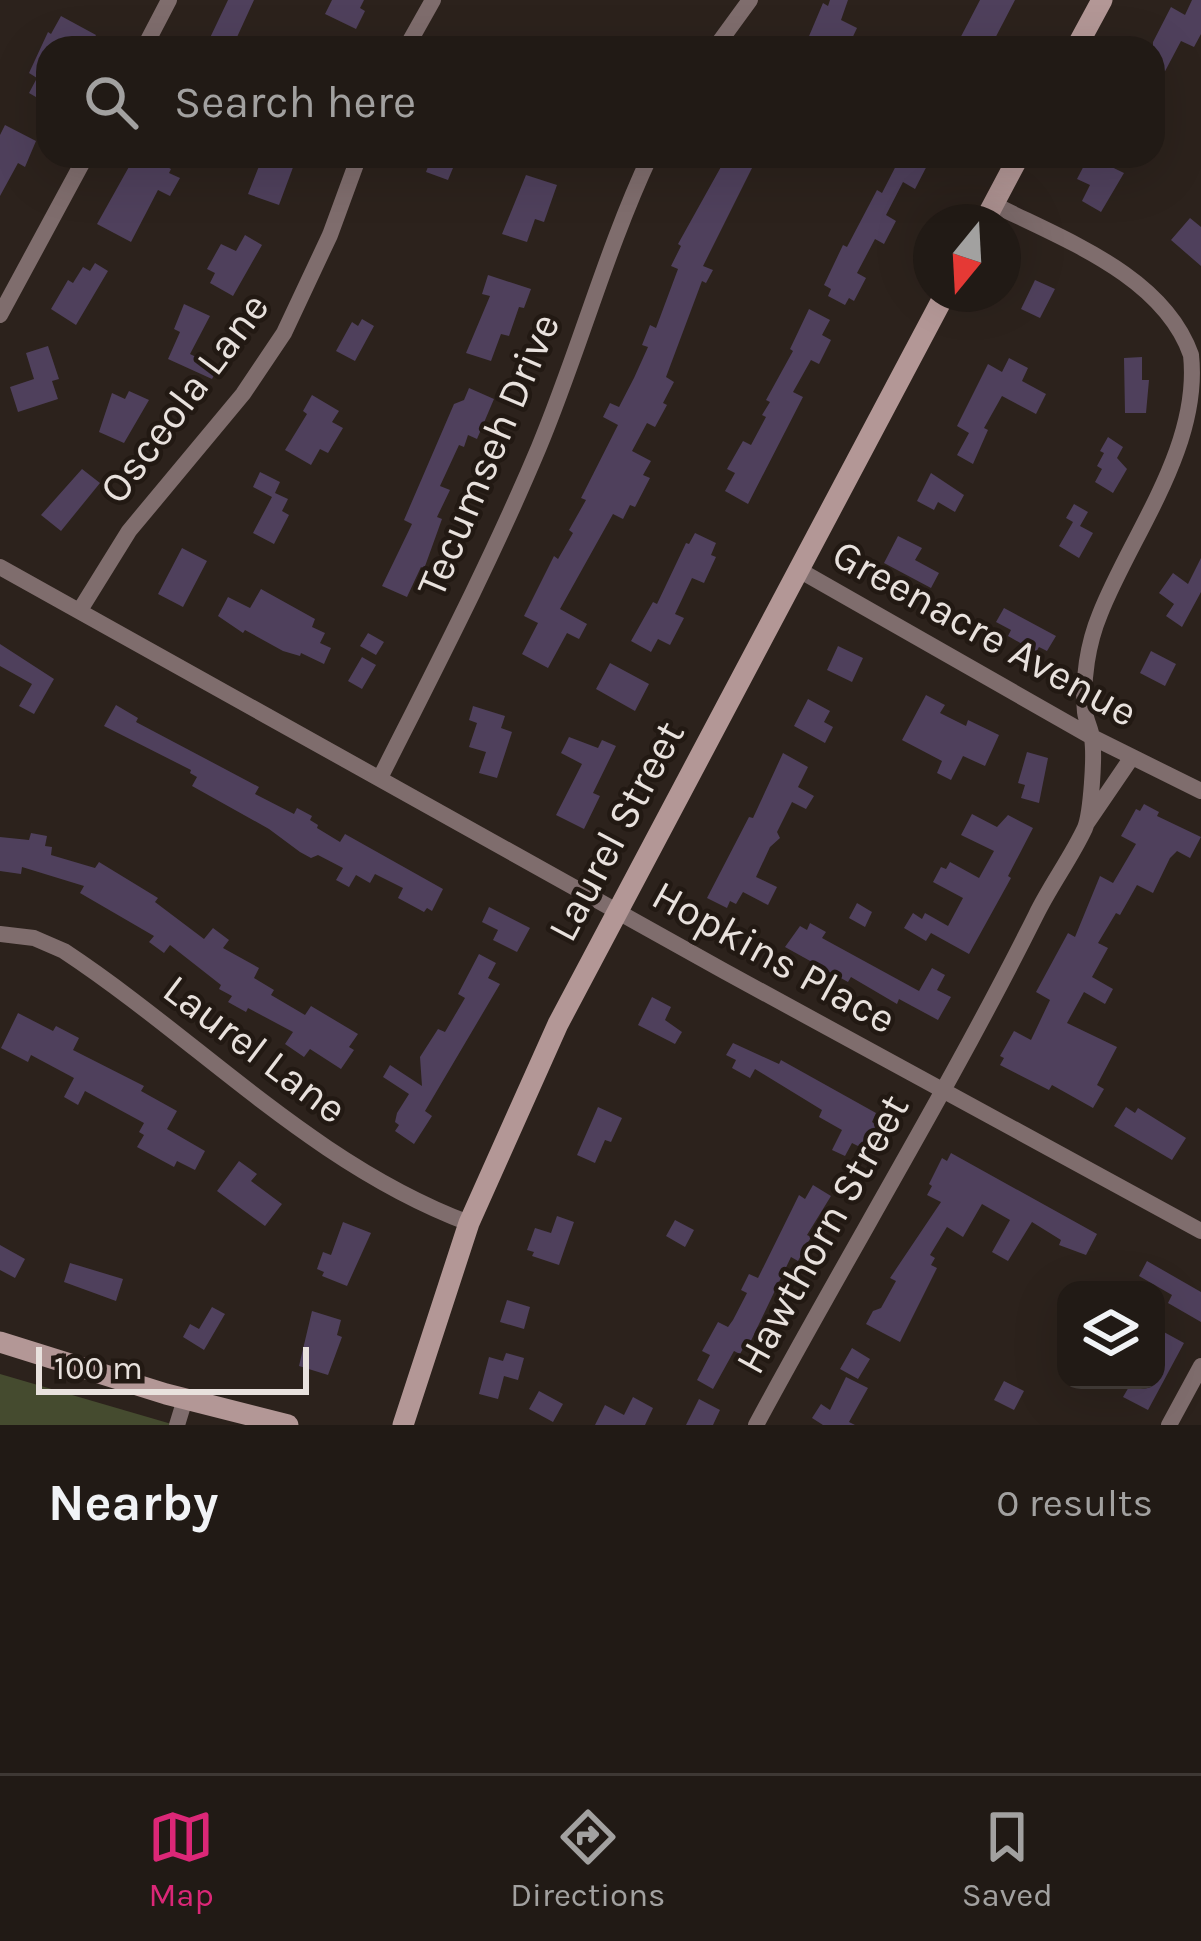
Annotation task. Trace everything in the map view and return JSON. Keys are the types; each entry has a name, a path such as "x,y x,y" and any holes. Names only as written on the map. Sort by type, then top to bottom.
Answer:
{"street":[{"path":"150,36 169,0"},
{"path":"413,36 433,0"},
{"path":"724,36 750,0"},
{"path":"1082,36 1102,0"},
{"path":"0,315 80,168"},
{"name":"Osceola Lane","path":"80,610 129,531 243,394 275,348 316,269 354,168"},
{"name":"Tecumseh Drive","path":"381,776 541,444 645,168"},
{"path":"993,204 1012,168"},
{"name":"Hawthorn Street","path":"1021,226 1086,252 1138,286 1172,323 1195,371 1197,402 1186,449 1095,627 1085,684 1092,737 1087,824"},
{"name":"Laurel Street","path":"404,1425 469,1223 549,1042 935,312"},
{"name":"Hopkins Place","path":"0,567 1201,1231"},
{"name":"Greenacre Avenue","path":"799,570 1092,737 1201,790"},
{"name":"Hawthorn Street","path":"756,1425 1087,824 1132,757"},
{"name":"Laurel Lane","path":"0,934 34,938 64,951 313,1140 410,1198 469,1223"},
{"path":"0,1342 288,1425"},
{"path":"1169,1425 1201,1366"},
{"path":"177,1425 185,1399"}],"green space":[{"path":"0,1374 175,1425 0,1425"}],"building":[{"path":"228,0 254,0 238,36 211,36"},
{"path":"332,0 364,0 360,8 365,11 356,29 325,14"},
{"path":"830,0 848,0 841,20 857,28 853,36 809,36 823,3 828,6"},
{"path":"980,0 1015,0 996,36 961,36"},
{"path":"1192,0 1201,0 1201,34 1194,47 1181,41 1165,71 1165,36 1156,36 1171,7 1185,15"},
{"path":"61,16 96,35 46,36"},
{"path":"5,125 36,141 25,167 18,163 0,196 0,135"},
{"path":"128,168 169,168 169,173 180,178 170,196 158,190 131,242 97,224"},
{"path":"258,168 293,168 279,205 248,194"},
{"path":"428,168 453,168 448,180 426,172"},
{"path":"720,168 752,168 703,266 713,270 706,283 702,281 666,377 674,382 663,403 667,405 655,427 647,423 632,451 651,461 643,475 650,478 623,519 613,514 560,609 587,624 579,639 567,633 548,668 522,654 538,623 524,616 554,556 558,559 573,533 569,530 586,500 581,498 618,425 603,417 610,403 619,407 648,347 642,345 650,325 656,328 678,269 671,266 678,244"},
{"path":"895,168 926,168 915,189 903,182 886,215 896,221 884,244 875,239 857,273 866,278 854,301 849,298 845,305 828,296 831,289 824,285 877,190 882,193"},
{"path":"1083,168 1114,168 1124,173 1101,212 1082,201 1090,185 1077,179"},
{"path":"526,175 557,185 544,222 535,219 527,242 502,234"},
{"path":"1190,218 1201,227 1201,266 1171,240"},
{"path":"245,235 262,245 233,296 210,283 215,273 207,269 221,244 236,251"},
{"path":"95,263 108,271 76,325 51,309 68,280 73,283 83,267 90,271"},
{"path":"488,275 531,289 509,336 501,334 491,361 466,353 490,296 482,294"},
{"path":"1035,280 1055,289 1040,318 1021,309"},
{"path":"184,304 210,316 190,354 218,368 212,379 168,359 180,332 174,329"},
{"path":"809,309 830,320 822,335 831,340 819,364 811,360 793,392 803,397 748,504 725,491 735,473 727,469 743,441 751,445 766,417 762,415 770,402 766,400"},
{"path":"362,319 374,326 355,361 336,351 352,322 358,326"},
{"path":"48,346 59,379 52,381 58,399 18,412 10,387 34,379 26,353"},
{"path":"1142,357 1142,380 1149,380 1146,413 1125,413 1124,358"},
{"path":"1009,358 1028,368 1022,381 1046,394 1036,414 1002,396 984,428 988,430 973,464 957,455 969,433 957,426 988,364 1002,372"},
{"path":"469,388 494,399 477,439 468,435 464,447 459,445 440,486 450,490 437,517 442,519 424,569 421,567 407,597 382,586 412,524 404,520 454,404 464,400"},
{"path":"129,391 149,400 124,443 99,432 112,393 125,399"},
{"path":"312,395 339,411 332,422 343,428 328,453 320,449 311,465 285,450 307,414 303,411"},
{"path":"1108,437 1123,447 1117,458 1127,469 1113,493 1095,482 1102,469 1097,466 1104,453 1100,451"},
{"path":"82,469 100,483 61,531 41,515"},
{"path":"260,472 280,482 275,493 288,499 282,511 289,515 274,544 253,533 272,497 253,487"},
{"path":"931,473 964,495 955,512 938,502 934,510 917,501"},
{"path":"1074,504 1088,512 1080,526 1093,533 1079,558 1059,546 1073,522 1066,518"},
{"path":"695,533 716,543 711,555 716,557 704,583 692,578 675,614 684,618 670,645 658,639 651,652 631,641"},
{"path":"898,536 922,548 915,560 939,573 931,588 884,563"},
{"path":"182,548 207,561 183,607 158,594"},
{"path":"1201,558 1201,592 1182,627 1166,616 1174,604 1159,593 1173,573 1188,584"},
{"path":"261,589 315,619 312,627 325,633 320,643 331,648 324,664 243,633 218,616 228,597 250,608"},
{"path":"1004,608 1056,636 1047,651 1039,647 1036,652 1008,636 1011,630 996,622"},
{"path":"368,633 384,642 376,655 360,646"},
{"path":"0,644 54,679 34,714 19,706 32,684 0,666"},
{"path":"838,646 863,658 852,682 827,670"},
{"path":"1151,651 1176,664 1165,686 1140,673"},
{"path":"362,657 376,665 362,689 348,681"},
{"path":"610,663 649,684 635,711 596,689"},
{"path":"926,695 945,705 940,713 999,735 985,766 963,756 951,780 937,773 942,761 902,740"},
{"path":"808,699 830,711 824,722 833,727 825,743 794,726"},
{"path":"116,705 138,718 136,722 259,787 255,794 294,814 297,808 312,816 317,828 340,842 345,834 443,889 432,911 424,912 398,898 403,888 375,874 370,883 356,875 349,887 336,880 343,868 300,852 192,786 197,777 191,770 104,726"},
{"path":"473,706 505,716 501,728 512,732 497,778 479,773 486,752 469,747 477,723 469,720"},
{"path":"569,737 598,748 602,740 616,746 593,793 600,796 584,829 556,815 582,764 561,753"},
{"path":"1027,752 1048,758 1039,803 1021,798 1025,785 1018,783"},
{"path":"783,753 808,767 798,787 814,796 806,809 792,802 777,832 780,838 770,847 756,877 777,887 768,905 743,892 727,908 707,898 749,817 753,818"},
{"path":"1144,804 1159,812 1157,816 1201,837 1190,858 1177,851 1170,858 1153,893 1137,885 1098,943 1108,948 1092,977 1113,989 1105,1004 1084,992 1067,1023 1117,1047 1097,1085 1104,1089 1093,1108 1052,1085 1049,1090 1000,1065 1004,1058 1000,1056 1014,1031 1031,1040 1050,1000 1036,992 1068,933 1075,937 1100,876 1113,883 1136,844 1121,836"},
{"path":"972,814 997,827 1008,815 1033,828 969,954 931,933 926,941 904,928 913,913 922,919 925,913 948,926 963,898 933,882 941,867 946,869 950,862 979,878 994,851 961,835"},
{"path":"31,833 47,836 45,846 52,847 51,855 95,868 99,862 158,898 155,902 204,939 213,928 229,940 223,948 259,968 254,978 274,990 271,995 305,1015 311,1006 358,1034 341,1069 310,1049 304,1057 285,1044 293,1032 228,1002 232,996 219,989 221,985 170,945 164,953 149,942 154,936 80,893 84,886 22,867 21,874 0,871 0,837 29,840"},
{"path":"857,903 872,912 865,927 849,918"},
{"path":"489,907 530,928 517,952 493,940 498,930 482,922"},
{"path":"810,923 826,932 822,938 919,991 932,968 945,975 937,990 951,997 938,1020 899,999 897,1004 851,977 848,982 785,947 800,926 807,930"},
{"path":"479,954 496,963 488,978 500,984 425,1111 432,1116 414,1144 395,1131 397,1113 409,1094 383,1077 390,1065 422,1086 420,1057 438,1029 445,1032 465,998 458,994"},
{"path":"652,997 671,1007 665,1020 682,1032 675,1044 638,1025"},
{"path":"18,1013 79,1038 73,1050 144,1086 141,1091 177,1111 167,1129 205,1151 195,1170 177,1161 174,1167 137,1147 144,1123 85,1091 78,1105 64,1097 74,1078 31,1055 28,1062 1,1048"},
{"path":"733,1043 779,1064 781,1060 876,1113 872,1122 877,1125 864,1149 852,1143 845,1156 832,1150 842,1130 819,1117 822,1110 755,1069 750,1078 732,1068 736,1060 726,1055"},
{"path":"598,1107 622,1118 595,1163 577,1155"},
{"path":"1126,1107 1135,1113 1138,1108 1186,1138 1172,1160 1114,1126"},
{"path":"951,1153 1097,1234 1086,1255 1059,1245 1061,1240 1032,1222 1008,1261 992,1252 1010,1220 982,1204 963,1237 947,1227 930,1255 935,1258 931,1265 937,1268 900,1342 866,1324 873,1311 881,1308 896,1281 890,1278 941,1202 927,1195 929,1184 942,1158 947,1161"},
{"path":"239,1161 257,1174 251,1181 282,1204 265,1226 217,1191"},
{"path":"813,1185 831,1196 807,1235 811,1237 798,1261 791,1257 748,1347 740,1354 734,1351 713,1389 697,1380 710,1355 702,1351 718,1322 728,1327 733,1320 747,1293 741,1290 749,1274 758,1278 799,1195 805,1199"},
{"path":"557,1216 574,1222 559,1265 527,1250 535,1228 551,1233"},
{"path":"675,1220 694,1230 685,1247 666,1236"},
{"path":"343,1222 371,1233 347,1286 322,1276 324,1272 317,1269 323,1252 331,1255"},
{"path":"0,1245 25,1259 15,1278 0,1270"},
{"path":"1147,1261 1201,1292 1201,1322 1168,1303 1172,1295 1165,1291 1165,1281 1139,1276"},
{"path":"70,1263 123,1279 116,1301 64,1282"},
{"path":"507,1300 530,1307 524,1329 500,1322"},
{"path":"212,1307 225,1314 204,1350 183,1337 190,1324 199,1329"},
{"path":"312,1311 341,1320 337,1335 342,1337 328,1375 299,1366"},
{"path":"1165,1333 1184,1343 1165,1378"},
{"path":"852,1348 870,1359 858,1379 840,1369"},
{"path":"506,1353 524,1358 518,1380 504,1376 498,1399 479,1394 489,1357 503,1361"},
{"path":"846,1377 868,1388 849,1422 855,1425 823,1425 812,1418 821,1404 830,1410"},
{"path":"1004,1381 1024,1391 1014,1410 994,1400"},
{"path":"1128,1389 1159,1389 1148,1410 1123,1397"},
{"path":"539,1391 563,1404 553,1422 529,1409"},
{"path":"633,1397 653,1408 645,1425 595,1425 605,1405 624,1415"},
{"path":"699,1399 720,1410 713,1425 686,1425"}]}
